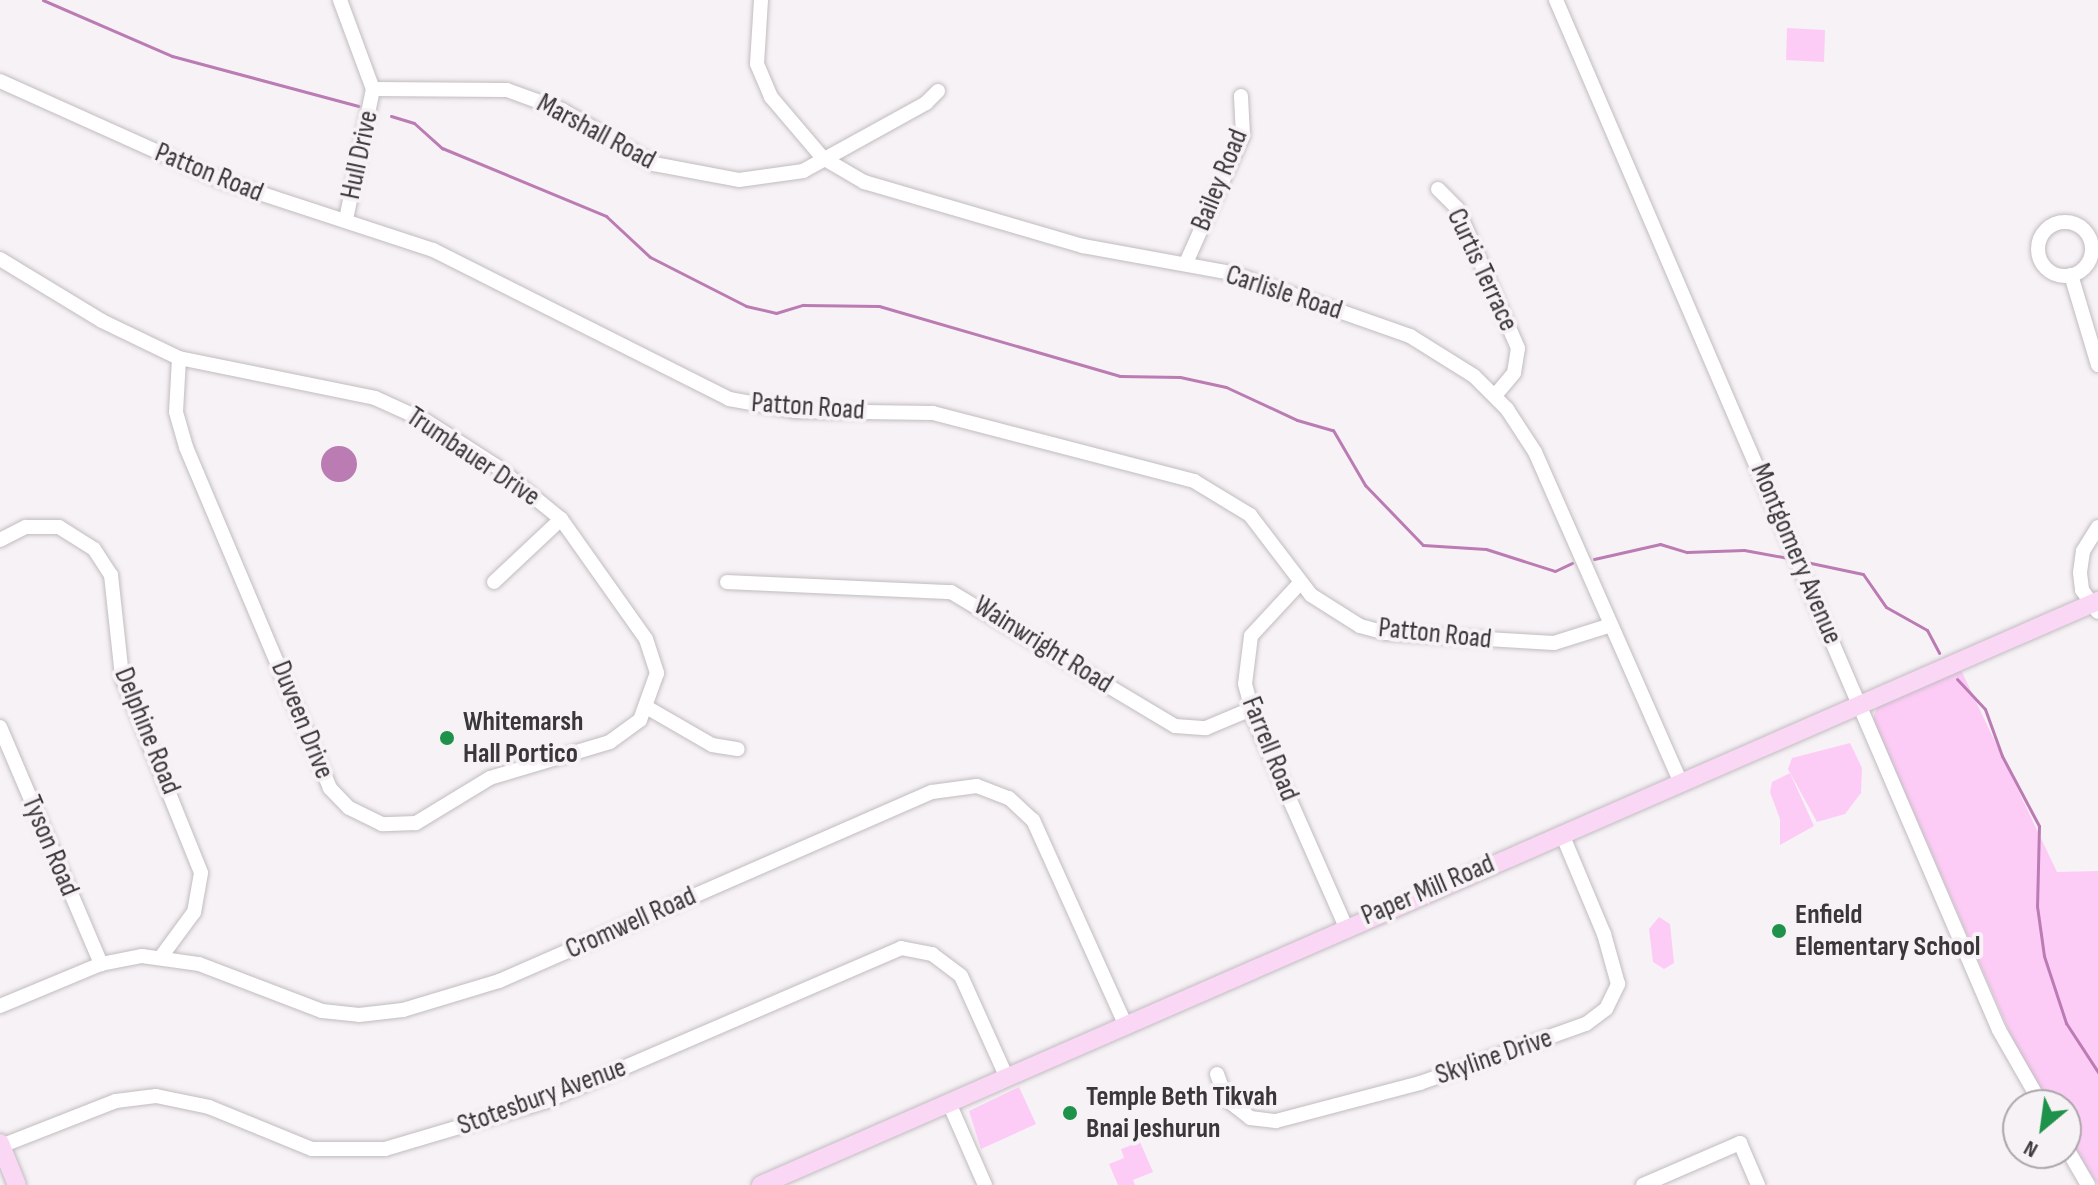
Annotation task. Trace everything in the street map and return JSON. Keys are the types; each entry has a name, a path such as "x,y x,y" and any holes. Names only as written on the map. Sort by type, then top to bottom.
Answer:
{"main road":[{"name":"Paper Mill Road","path":"761,1185 1126,1026 1345,925 1562,834 1679,779 2095,606"},
{"path":"1,1145 17,1185"}],"street":[{"name":"Hull Drive","path":"340,0 373,89 346,219"},
{"name":"Carlisle Road","path":"761,0 756,36 760,73 776,106 823,158 905,198 1083,246 1231,273 1410,336 1456,362 1495,396 1535,452 1679,779"},
{"name":"Montgomery Avenue","path":"1556,0 1999,1030 2033,1089"},
{"name":"Patton Road","path":"0,81 223,181 346,219 467,265 729,399 795,411 944,415 1194,481 1225,496 1259,524 1300,583 1340,616 1386,633 1554,643 1611,625"},
{"name":"Marshall Road","path":"373,89 507,90 562,110 642,159 717,179 778,178 823,158 926,103 938,91"},
{"name":"Bailey Road","path":"1186,263 1243,135 1241,96"},
{"name":"Curtis Terrace","path":"1438,189 1457,208 1516,341 1516,368 1495,396"},
{"name":"Trumbauer Drive","path":"0,259 102,321 179,358 344,389 403,409 496,466 561,519 646,639 657,673 648,708"},
{"path":"2071,275 2098,365"},
{"name":"Duveen Drive","path":"179,358 176,412 186,447 330,788 349,808 382,824 416,823 490,778 620,737 648,708"},
{"path":"494,582 561,519"},
{"name":"Delphine Road","path":"0,540 26,527 59,527 87,542 111,575 122,677 201,873 194,912 161,957"},
{"path":"2095,606 2080,567 2098,527"},
{"name":"Wainwright Road","path":"727,582 951,592 1175,726 1206,728 1251,709"},
{"name":"Farrell Road","path":"1300,583 1251,636 1244,671 1251,709 1345,925"},
{"path":"648,708 712,745 738,749"},
{"name":"Tyson Road","path":"0,727 101,964"},
{"name":"Cromwell Road","path":"0,1006 101,964 161,957 199,964 322,1011 359,1015 403,1010 499,981 932,792 977,786 1009,798 1033,820 1126,1026"},
{"name":"Skyline Drive","path":"1217,1074 1226,1099 1250,1118 1276,1121 1420,1083 1586,1024 1606,1009 1618,984 1604,934 1562,834"},
{"name":"Stotesbury Avenue","path":"1,1145 116,1101 156,1096 209,1107 312,1149 385,1149 544,1102 901,948 932,954 961,976 1007,1078"},
{"path":"949,1103 985,1185"},
{"path":"1643,1185 1740,1143 1758,1185"}],"shaded area":[{"path":"1787,28 1825,30 1824,62 1786,60"},
{"path":"339,446 352,451 357,464 352,477 339,482 326,477 321,464 326,451"},
{"path":"1961,670 2057,872 2098,871 2098,1185 2082,1160 2082,1089 2038,1089 2023,1063 1873,719 1877,706"},
{"path":"1850,743 1862,768 1861,793 1845,814 1817,822 1788,769 1792,758"},
{"path":"1790,773 1814,826 1780,845 1780,819 1770,792 1772,782"},
{"path":"1659,917 1670,924 1674,963 1664,969 1653,962 1649,929"},
{"path":"1019,1087 1036,1124 981,1149 969,1111"},
{"path":"1140,1142 1153,1172 1133,1180 1135,1185 1118,1185 1109,1164 1124,1158 1121,1149"}],"waterway":[{"path":"43,0 172,56 358,106"},
{"path":"391,116 414,123 442,148 606,216 650,257 746,306 776,313 803,305 879,306 1120,376 1180,377 1226,387 1297,420 1333,430 1365,485 1423,545 1486,549 1555,571 1572,563"},
{"path":"1594,559 1660,544 1687,552 1744,550 1788,558"},
{"path":"1806,562 1863,574 1886,607 1927,630 1939,653"},
{"path":"1957,679 1985,709 2002,756 2039,826 2037,906 2044,956 2066,1023 2098,1072"}],"place":[{"name":"Whitemarsh Hall Portico","path":"447,738"},
{"name":"Enfield Elementary School","path":"1779,931"},
{"name":"Temple Beth Tikvah Bnai Jeshurun","path":"1070,1113"}]}
